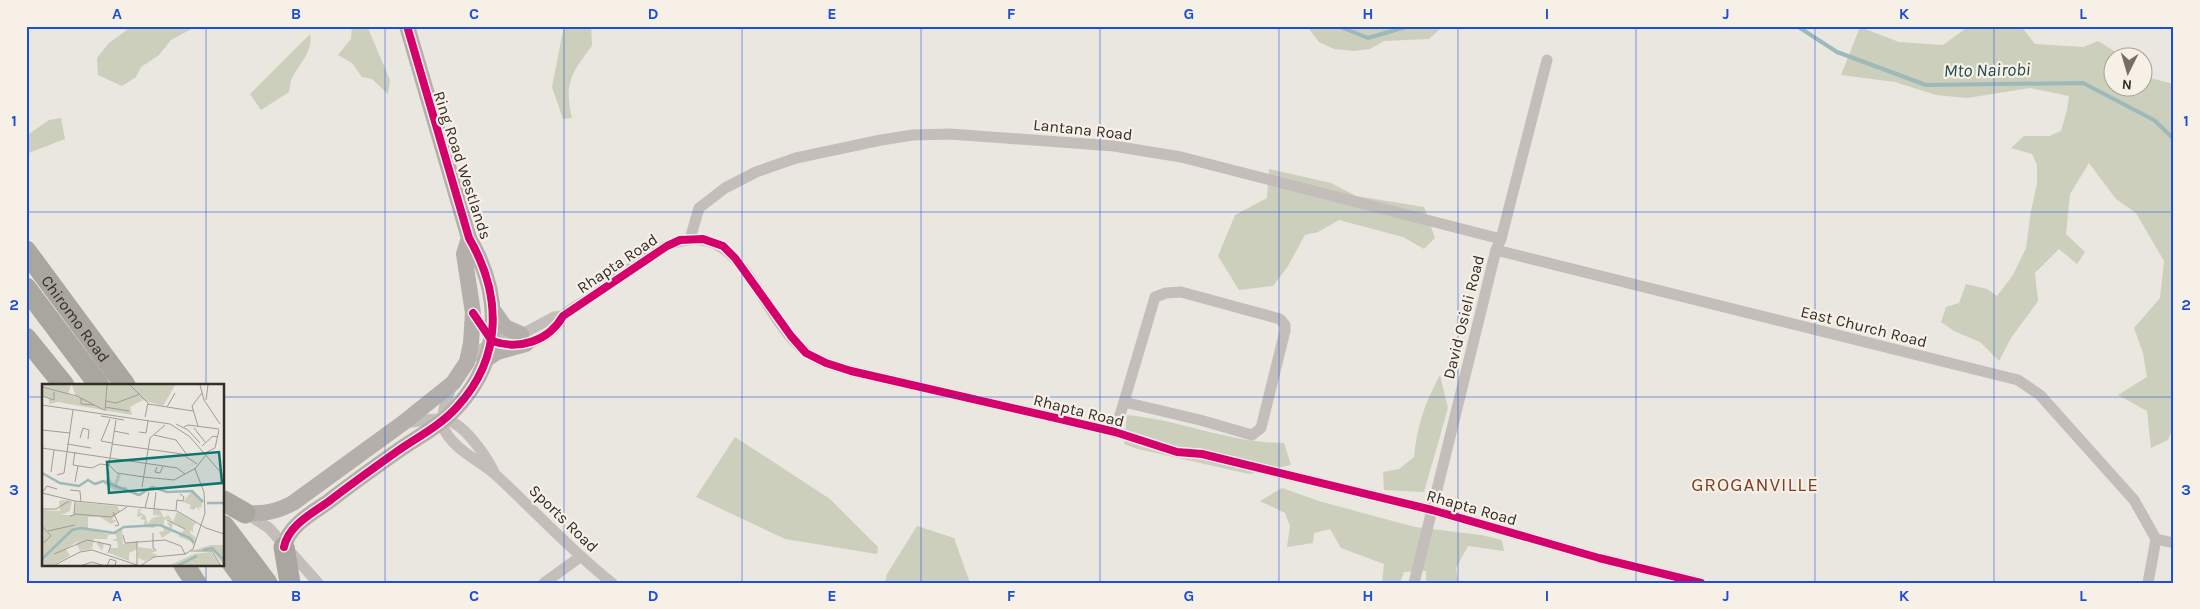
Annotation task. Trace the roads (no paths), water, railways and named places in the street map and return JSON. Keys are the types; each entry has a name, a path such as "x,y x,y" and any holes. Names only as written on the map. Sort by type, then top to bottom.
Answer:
{"highway":[{"name":"Chiromo Road","path":"26,251 124,384"},
{"path":"26,266 115,384"},
{"path":"26,288 98,384"},
{"name":"Chiromo Road","path":"26,296 92,384"},
{"path":"28,341 63,384"},
{"path":"225,502 245,513"},
{"path":"225,527 267,583"},
{"path":"284,547 290,583"},
{"path":"225,553 247,583"}],"main road":[{"name":"Ring Road Westlands","path":"284,547 288,535 308,516 456,408 468,392 485,360 492,341 494,310 482,266 469,238 407,26"},
{"name":"Ring Road Westlands","path":"245,513 265,514 275,512 293,503 403,423 453,383 467,362 474,313 464,254 469,238"},
{"path":"494,310 505,327 524,339"},
{"path":"485,360 524,339"}],"street":[{"name":"David Osieli Road","path":"1414,583 1498,244 1548,60"},
{"name":"Lantana Road","path":"690,239 699,208 725,188 756,172 805,156 881,140 942,134 1114,146 1181,157 1498,244"},
{"name":"Rhapta Road","path":"524,339 554,317 563,316 651,254 680,240 703,239 723,246 735,258 791,336 806,353 826,363 851,371 1115,432 1177,452 1202,454 1432,510 1599,558 1702,583"},
{"name":"East Church Road","path":"1498,244 2018,380 2040,395 2134,500 2156,539"},
{"path":"1115,432 1155,297 1166,293 1181,292 1280,320 1285,325 1261,428 1252,435 1200,420 1124,402"},
{"name":"Ring Road Westlands","path":"474,313 492,341"},
{"name":"Ring Road Westlands","path":"467,362 492,341 524,339"},
{"path":"403,423 443,419 453,383"},
{"name":"Sports Road","path":"443,419 448,434 470,458 495,474 580,557 612,583"},
{"path":"245,513 269,528 318,583"},
{"path":"2148,583 2156,539 2174,543"},
{"path":"544,583 580,557"}],"waterway":[{"name":"Mto Nairobi","path":"1338,26 1368,38 1409,26"},
{"name":"Mto Nairobi","path":"1797,26 1837,52 1926,85 2083,83 2154,120 2174,139"}],"district":[{"name":"GROGANVILLE","path":"1755,484"}]}
